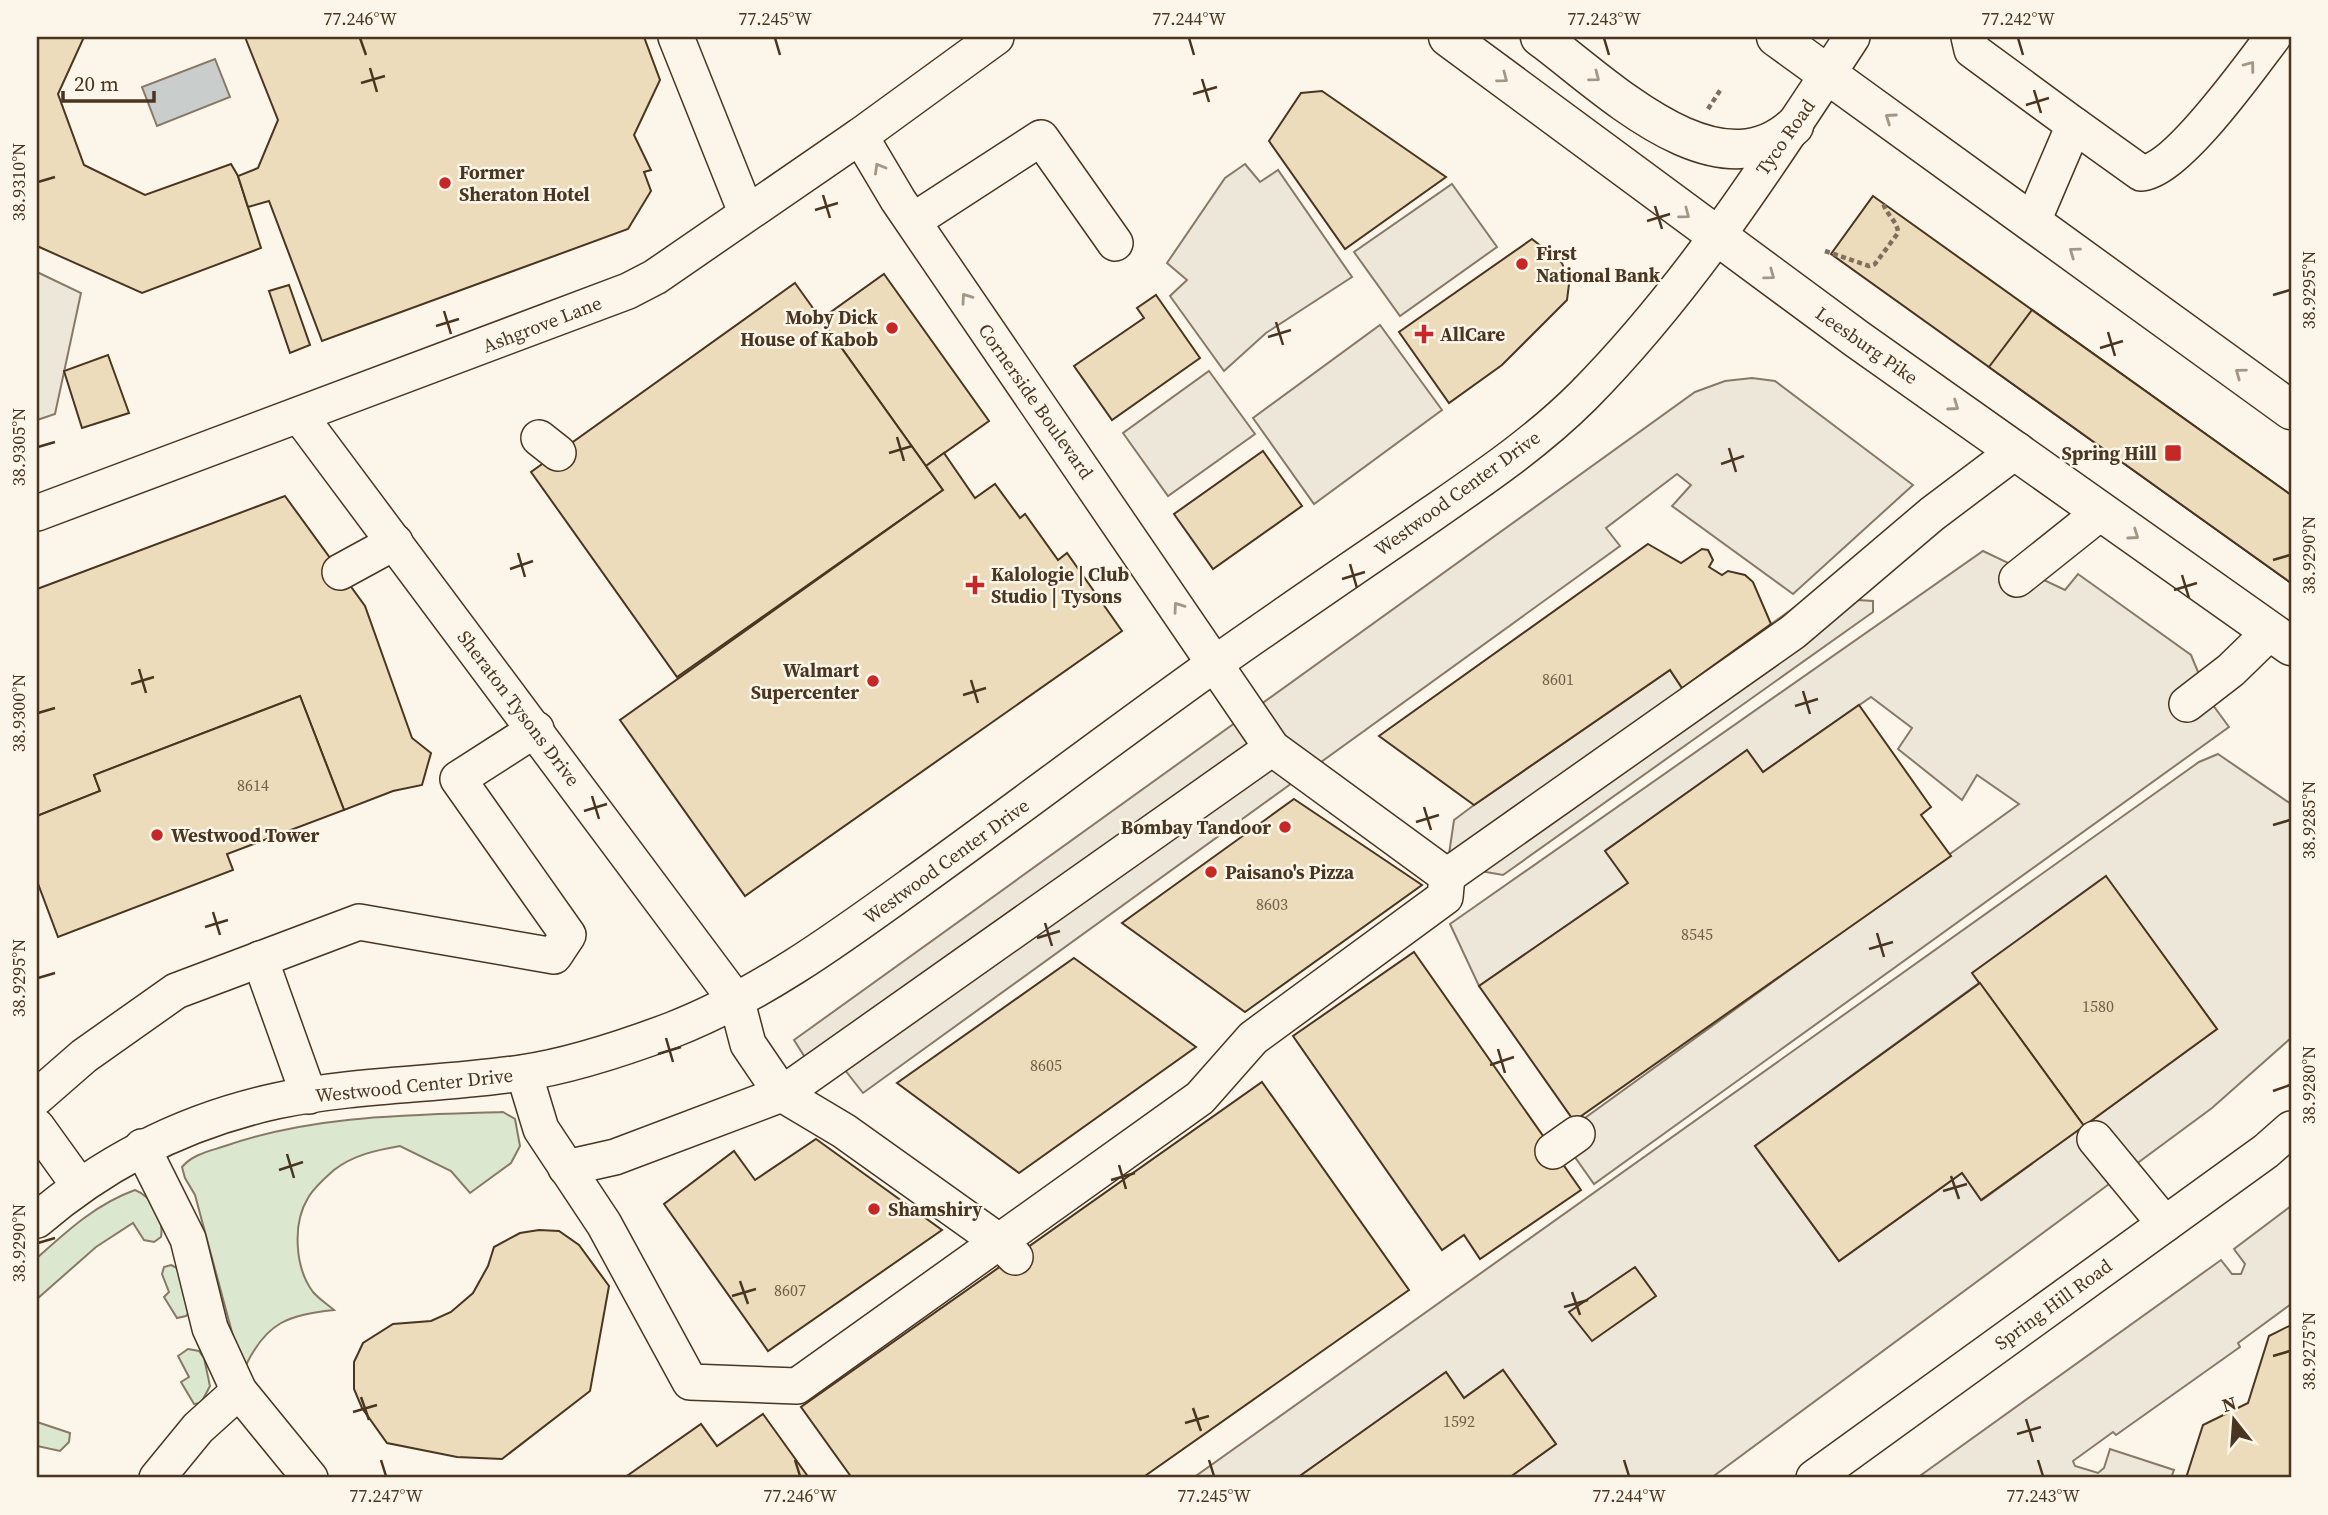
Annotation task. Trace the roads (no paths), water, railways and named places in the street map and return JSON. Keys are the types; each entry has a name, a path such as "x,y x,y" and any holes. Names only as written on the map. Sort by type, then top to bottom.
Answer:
{"highway":[{"name":"Leesburg Pike","path":"1448,37 1715,236 2281,639"},
{"path":"1540,37 1656,123 1685,139 1724,148 1750,149 1773,142 1794,126"},
{"path":"1776,37 2291,410"}],"street":[{"path":"676,37 746,212"},
{"name":"Ashgrove Lane","path":"37,513 628,291 655,277 860,136 996,37"},
{"name":"Tyco Road","path":"1715,236 1794,126 1852,37"},
{"path":"1969,37 1972,50 2141,173 2150,172 2166,161 2228,96 2273,37"},
{"path":"2033,221 2074,125"},
{"name":"Cornerside Boulevard","path":"860,136 913,221 1272,748"},
{"path":"913,221 1041,138 1115,243"},
{"name":"Westwood Center Drive","path":"37,1220 78,1184 142,1147 207,1121 274,1102 309,1096 524,1073 576,1061 668,1031 737,1002 855,926 1216,663 1508,461 1571,407 1656,315 1715,236"},
{"name":"Sheraton Tysons Drive","path":"299,415 536,729 737,1002"},
{"path":"524,1073 541,1129 604,1224 690,1382 797,1386 1008,1250 1171,1133 1253,1038 1445,897 1447,876 1793,632 1923,522 2017,450"},
{"path":"2017,579 2101,512"},
{"path":"340,572 395,542"},
{"path":"2188,704 2231,670 2281,639"},
{"path":"37,1097 84,1056 176,991 359,922 554,956 568,935 458,779 536,729"},
{"path":"566,1168 615,1157 782,1094 1272,748 1447,876"},
{"path":"260,959 309,1096"},
{"path":"737,1002 748,1044 782,1094 844,1131 1008,1250"},
{"path":"37,1127 78,1184"},
{"name":"Spring Hill Road","path":"1814,1478 2291,1131"},
{"path":"2095,1139 2165,1224"},
{"path":"142,1147 188,1239 210,1328 240,1391 310,1478"},
{"path":"157,1478 198,1428 240,1391"}],"place":[{"name":"Former Sheraton Hotel","path":"445,183"},
{"name":"First National Bank","path":"1522,264"},
{"name":"Moby Dick House of Kabob","path":"892,328"},
{"name":"AllCare","path":"1424,334"},
{"name":"Spring Hill","path":"2173,453"},
{"name":"Kalologie | Club Studio | Tysons","path":"975,585"},
{"name":"Walmart Supercenter","path":"873,681"},
{"name":"Bombay Tandoor","path":"1285,827"},
{"name":"Westwood Tower","path":"157,835"},
{"name":"Paisano's Pizza","path":"1211,872"},
{"name":"Shamshiry","path":"874,1209"}]}
